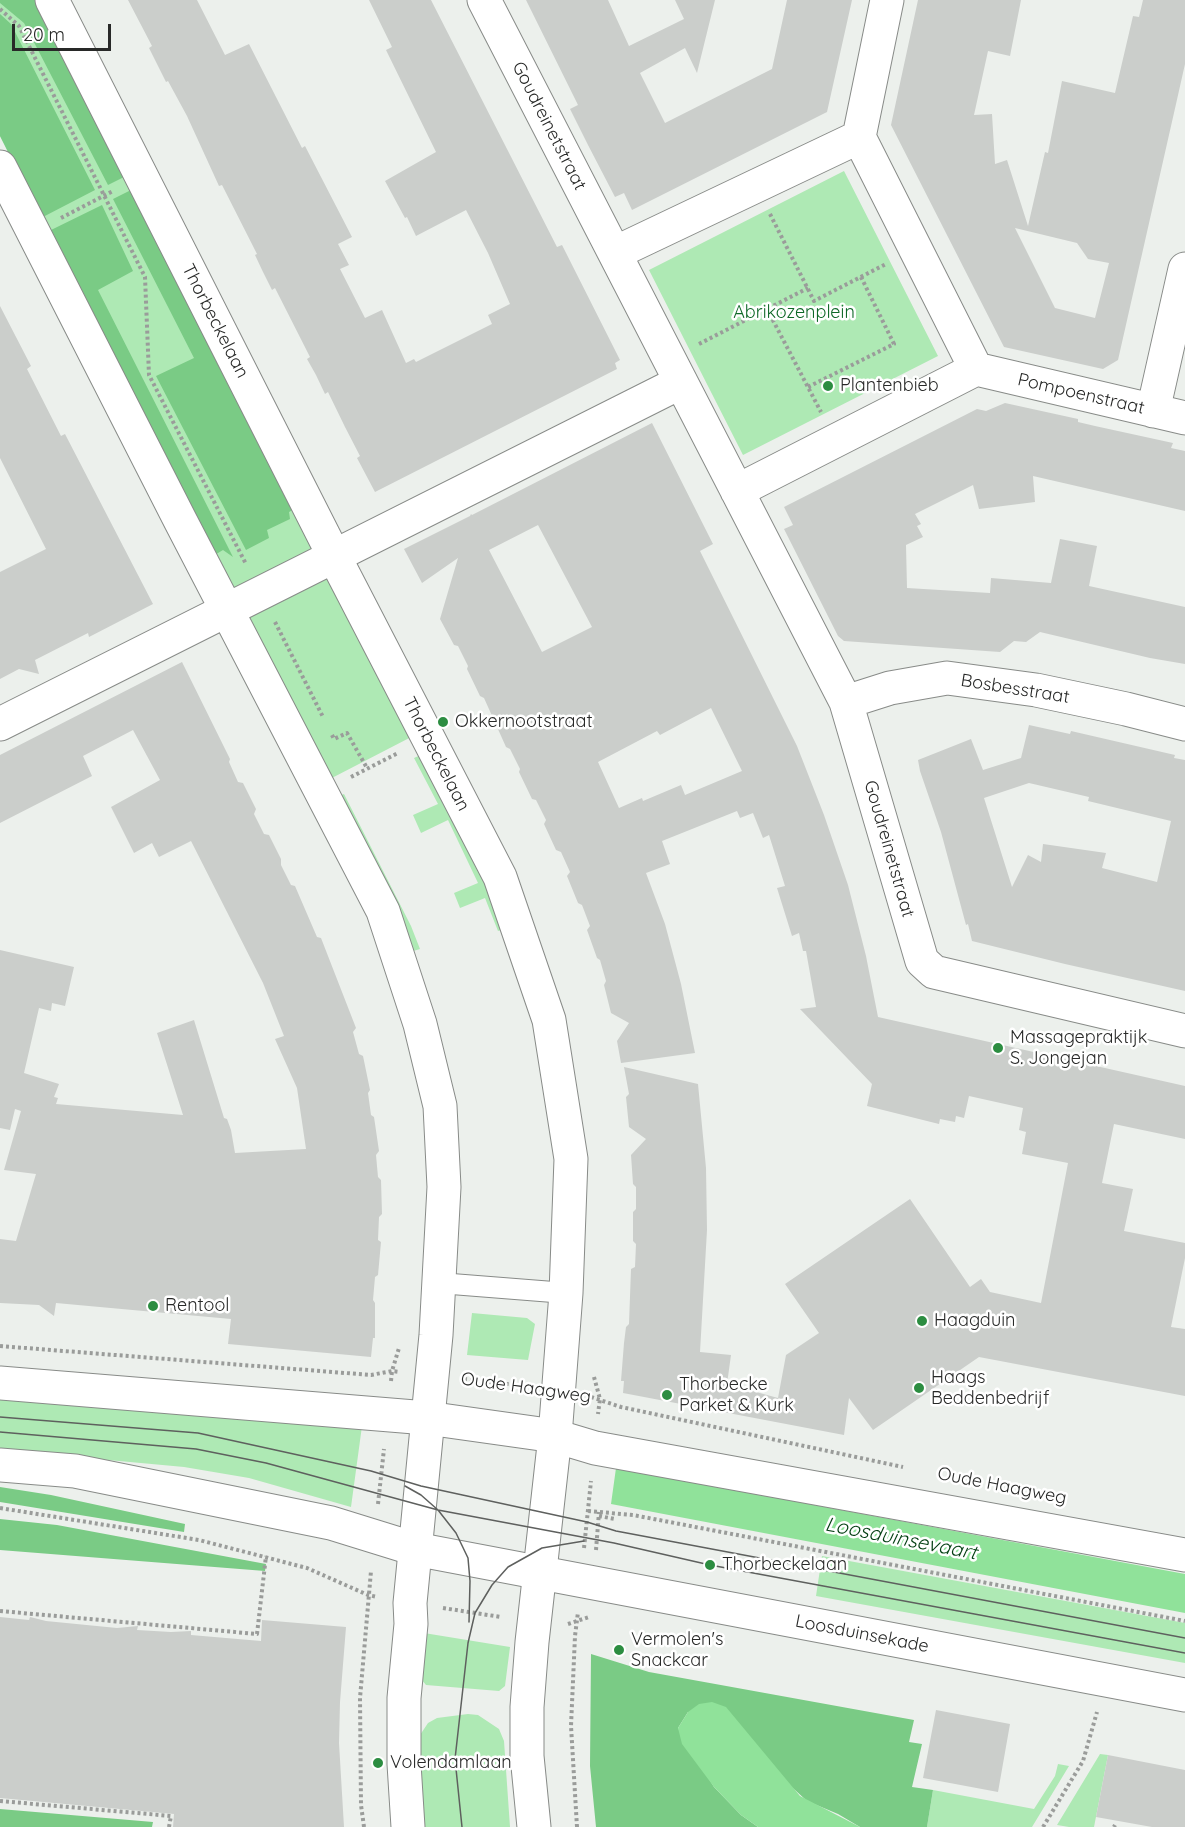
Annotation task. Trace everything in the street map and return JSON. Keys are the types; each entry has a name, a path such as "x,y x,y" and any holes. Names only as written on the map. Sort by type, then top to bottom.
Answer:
{"street":[{"name":"Thorbeckelaan","path":"52,0 334,556 500,877 549,1020 571,1159 566,1293 555,1436 540,1574"},
{"name":"Goudreinetstraat","path":"484,0 615,253"},
{"path":"859,137 615,253 737,491 976,369 859,137 887,0"},
{"path":"0,167 226,610 383,911 420,1024 440,1106 444,1187 432,1376 410,1603 411,1624 404,1698 404,1764 408,1827"},
{"path":"1153,411 1185,269"},
{"name":"Pompoenstraat","path":"976,369 1185,418"},
{"path":"0,724 334,556 675,371"},
{"name":"Goudreinetstraat","path":"737,491 846,702 922,961 934,972 1185,1031"},
{"name":"Bosbesstraat","path":"846,702 890,688 947,678 1036,690 1185,724"},
{"name":"Oude Haagweg","path":"0,1383 427,1418 555,1436 595,1448 1185,1555"},
{"path":"0,1465 87,1474 331,1523 415,1549 540,1574 527,1707 527,1755 534,1827"},
{"name":"Loosduinsekade","path":"540,1574 588,1568 1185,1695"}],"lane":[{"path":"439,1283 566,1293"}],"path":[{"path":"0,9 18,26 145,277 149,375 324,718"},
{"path":"33,232 141,176"},
{"path":"756,186 814,301 916,249"},
{"path":"808,387 894,344 861,277"},
{"path":"675,371 767,309 808,288"},
{"path":"767,309 836,441"},
{"path":"329,728 334,739 347,733 367,768"},
{"path":"321,793 429,739"},
{"path":"364,1827 361,1805 360,1698 368,1595 392,1371 402,1340"},
{"name":"Oude Haagweg","path":"0,1346 371,1374 392,1371 558,1390 600,1399 621,1407 910,1468"},
{"path":"588,1568 588,1510 600,1399"},
{"path":"0,1508 198,1540 266,1556 307,1568 368,1595 557,1626 577,1622"},
{"path":"588,1510 615,1519"},
{"path":"577,1827 571,1726 577,1622 599,1514"},
{"path":"599,1514 633,1515 1185,1621"},
{"path":"0,1611 257,1634 266,1556"},
{"path":"1043,1827 1083,1761 1098,1707"},
{"path":"0,1800 171,1816 169,1827"}],"green space":[{"path":"0,0 41,0 417,734 328,780 0,136"},
{"name":"Abrikozenplein","path":"844,171 938,356 743,455 649,270"},
{"path":"425,753 506,928 498,931 485,898 460,908 454,893 478,883 448,820 421,833 413,815 438,804 414,758"},
{"path":"344,794 411,926 420,949 410,952 337,797"},
{"path":"472,1313 527,1318 535,1324 528,1360 467,1355"},
{"path":"0,1393 362,1426 351,1507 249,1478 184,1467 0,1450"},
{"path":"822,1556 1185,1623 1185,1663 816,1596"},
{"path":"424,1633 510,1647 505,1686 499,1691 426,1685 421,1679"},
{"path":"478,1715 499,1729 504,1741 510,1827 422,1827 420,1735 428,1723 437,1718"},
{"path":"1100,1754 1108,1755 1094,1827 1057,1825"},
{"path":"1058,1764 1069,1766 1032,1827 927,1827 933,1790 1034,1809 1055,1776"}],"shaded area":[{"path":"0,0 41,0 132,173 108,185 24,23 0,3"},
{"path":"0,14 11,24 95,190 41,218 0,136"},
{"path":"139,186 300,506 289,512 290,519 267,530 269,538 246,550 156,376 194,358 113,199"},
{"path":"102,205 133,271 98,290 233,557 223,550 213,556 49,231"},
{"path":"0,1487 51,1495 185,1524 184,1532 0,1502"},
{"path":"0,1519 57,1525 266,1564 265,1571 0,1550"},
{"path":"591,1654 649,1672 914,1720 909,1742 922,1744 912,1787 933,1790 927,1827 860,1827 838,1814 807,1801 688,1712 678,1728 714,1787 741,1815 758,1827 596,1827 590,1766"},
{"path":"0,1809 153,1822 152,1827 0,1827"}],"water":[{"name":"Loosduinsevaart","path":"616,1468 1185,1574 1185,1613 611,1504"},
{"path":"712,1702 726,1707 800,1796 860,1827 758,1827 741,1815 714,1787 682,1744 678,1728 688,1712 699,1704"}],"building":[{"path":"128,0 197,0 225,55 249,44 302,148 305,146 352,237 338,244 349,265 340,269 365,318 382,310 406,363 414,359 416,362 492,324 488,315 510,304 466,210 416,236 385,181 436,152 386,50 392,47 369,0 431,0 557,247 562,245 620,360 615,363 617,369 375,492 357,458 360,456 328,392 325,394 307,359 310,357 275,288 272,290 255,255 257,254 222,185 219,186 187,116 168,81 166,82 149,48 152,46"},
{"path":"526,0 608,0 629,46 684,19 675,0 715,0 697,73 685,48 640,73 665,123 772,69 787,0 852,0 827,112 632,210 624,193 615,197 588,145 570,109 578,105"},
{"path":"918,0 1021,0 1010,56 988,51 974,115 992,114 995,164 1007,160 1028,226 1045,152 1048,153 1062,81 1115,93 1133,16 1139,17 1143,0 1185,0 1185,64 1118,360 1103,369 1004,347 891,125","holes":["1015,228 1077,243 1088,259 1109,263 1095,318 1055,308"]},
{"path":"0,306 31,366 27,369 61,436 65,434 153,604 89,637 88,633 35,660 39,674 19,669 0,679 0,572 46,549 0,458"},
{"path":"1005,403 1173,443 1171,448 1185,451 1185,511 1033,476 1035,502 979,509 973,485 915,514 921,524 917,526 923,537 906,545 907,588 990,593 991,578 1051,583 1060,539 1097,546 1089,586 1185,607 1185,664 1040,632 1026,642 1014,641 1000,652 844,641 838,636 784,529 793,525 784,507 977,409 986,411"},
{"path":"652,423 713,544 700,551 797,746 824,815 848,885 866,956 878,1017 1185,1086 1185,1139 1114,1124 1102,1183 1133,1189 1124,1231 1185,1243 1185,1258 1171,1327 1185,1329 1185,1396 979,1357 873,1430 849,1398 844,1435 623,1393 624,1381 621,1381 624,1343 626,1327 629,1324 631,1269 635,1267 636,1244 633,1241 633,1212 636,1209 636,1187 633,1184 631,1155 646,1139 629,1127 626,1097 629,1094 624,1067 698,1084 706,1168 707,1230 700,1352 731,1355 727,1384 778,1398 786,1355 819,1333 785,1284 910,1199 970,1287 981,1279 990,1292 1041,1303 1068,1163 1022,1154 1026,1132 1019,1130 1023,1108 969,1096 964,1118 956,1116 955,1122 940,1119 939,1124 867,1106 872,1084 800,1009 816,1007 806,951 803,951 799,933 792,936 777,888 785,886 769,835 763,838 753,813 740,818 737,811 662,841 670,864 646,873 665,924 681,984 695,1053 621,1063 617,1041 629,1023 611,1013 600,960 597,958 587,930 590,926 582,905 578,903 567,876 570,872 561,852 556,850 544,824 546,820 536,800 532,799 519,772 520,769 510,749 506,747 484,698 480,696 458,646 454,645 440,619 458,558 422,583 404,549","holes":["538,525 592,627 542,652 489,550","711,708 742,771 685,795 681,785 619,808 598,762 657,731 660,735"]},
{"path":"182,662 230,759 229,762 238,782 243,783 256,809 254,814 264,834 269,835 281,859 281,865 291,885 295,886 317,937 321,938 356,1028 353,1032 359,1054 363,1056 370,1090 368,1093 371,1115 374,1117 379,1151 376,1155 378,1177 381,1180 382,1214 379,1217 378,1240 381,1242 373,1300 375,1303 375,1338 373,1338 371,1357 228,1344 231,1319 56,1303 54,1316 39,1305 0,1303 0,1239 16,1241 36,1174 4,1170 21,1111 15,1109 10,1130 0,1128 0,950 74,967 65,1006 52,1003 51,1011 39,1008 24,1073 59,1084 54,1097 58,1098 56,1104 183,1115 157,1033 194,1020 224,1118 227,1119 231,1130 235,1153 306,1149 297,1088 275,1039 284,1036 263,983 191,841 159,857 152,843 134,853 111,807 160,780 133,730 83,756 92,776 0,823 0,755"},
{"path":"1029,725 1070,734 1071,731 1175,755 1174,758 1185,760 1185,991 972,941 918,760 971,739 983,770 1021,758","holes":["1029,783 1089,797 1088,801 1171,821 1157,882 1102,868 1106,853 1043,844 1041,862 1028,855 1012,887 984,798"]},
{"path":"0,1617 29,1620 30,1617 46,1621 117,1628 138,1626 137,1630 191,1631 191,1635 261,1641 262,1620 346,1627 339,1743 344,1827 173,1827 174,1814 0,1798"},
{"path":"936,1710 1010,1724 998,1792 923,1778"},
{"path":"1108,1755 1185,1770 1185,1827 1152,1827 1096,1817"}],"tram line":[{"path":"0,1417 198,1433 371,1471 421,1486 587,1522 616,1531 1185,1638"},
{"path":"0,1432 196,1449 266,1463 438,1510 614,1543 710,1565 1185,1653"},
{"path":"405,1486 421,1495 438,1510 456,1533 468,1558 469,1622"},
{"path":"462,1827 455,1759 468,1643 475,1613 492,1585 508,1567 542,1548 584,1541"}],"place":[{"name":"Plantenbieb","path":"828,386"},
{"name":"Okkernootstraat","path":"443,722"},
{"name":"Massagepraktijk S. Jongejan","path":"998,1048"},
{"name":"Rentool","path":"153,1306"},
{"name":"Haagduin","path":"922,1321"},
{"name":"Haags Beddenbedrijf","path":"919,1388"},
{"name":"Thorbecke Parket & Kurk","path":"667,1395"},
{"name":"Thorbeckelaan","path":"710,1565"},
{"name":"Vermolen's Snackcar","path":"619,1650"},
{"name":"Volendamlaan","path":"378,1763"}]}
